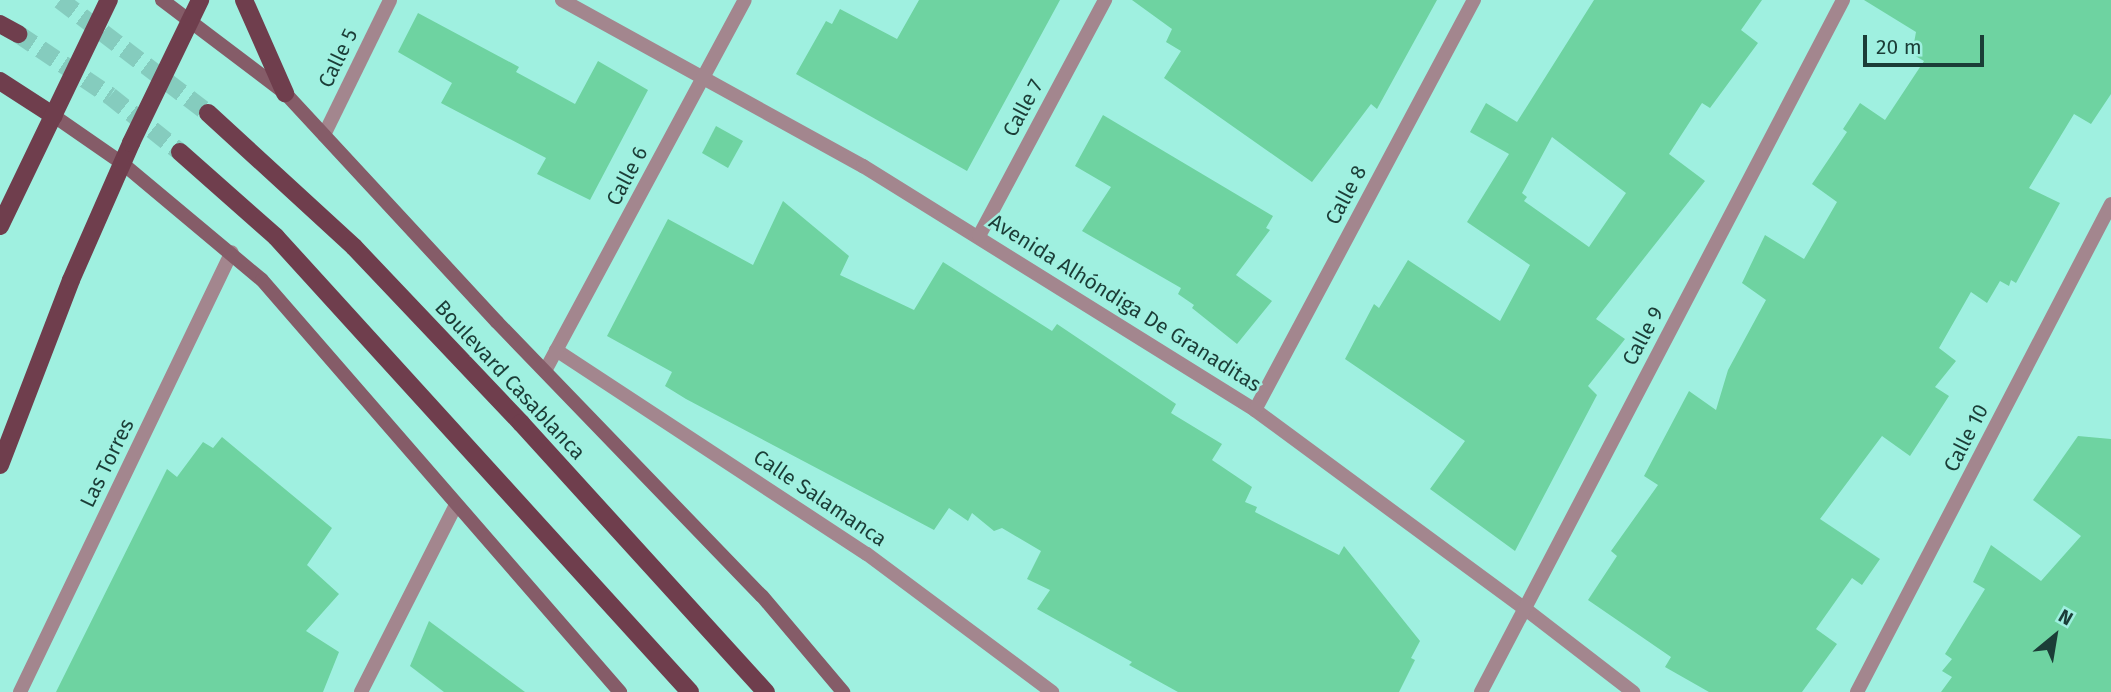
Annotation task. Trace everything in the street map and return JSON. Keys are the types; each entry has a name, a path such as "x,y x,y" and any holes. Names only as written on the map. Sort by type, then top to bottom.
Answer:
{"main road":[{"path":"0,225 109,0"},
{"path":"0,465 71,280 122,163 200,0"},
{"path":"244,0 285,93"},
{"path":"0,24 18,34"},
{"path":"0,81 54,116"},
{"name":"Boulevard Casablanca","path":"208,113 354,247 522,424 766,692"},
{"path":"180,152 276,237 690,692"}],"street":[{"path":"162,0 285,93 545,372 762,596 843,692"},
{"name":"Calle 5","path":"324,135 390,0"},
{"name":"Avenida Alhóndiga De Granaditas","path":"562,0 702,80 863,166 1255,410 1524,608 1633,692"},
{"name":"Calle 6","path":"545,372 745,0"},
{"name":"Calle 7","path":"979,236 1105,0"},
{"name":"Calle 8","path":"1255,410 1474,0"},
{"name":"Calle 9","path":"1481,692 1843,0"},
{"path":"54,116 122,163 232,252 262,280 620,692"},
{"name":"Calle 10","path":"1857,692 2111,204"},
{"name":"Las Torres","path":"20,692 232,252"},
{"name":"Calle Salamanca","path":"556,350 867,554 1052,692"},
{"path":"361,692 456,505"}],"building":[{"path":"919,0 1060,0 967,171 796,74 826,21 832,24 840,9 897,39"},
{"path":"1132,0 1437,0 1377,109 1371,104 1312,182 1164,78 1181,51 1166,42 1172,29"},
{"path":"1594,0 1762,0 1741,30 1758,43 1710,108 1702,103 1669,154 1705,181 1596,319 1625,339 1588,386 1597,395 1515,551 1430,489 1465,441 1345,359 1374,304 1379,308 1408,260 1500,321 1530,265 1467,222 1509,154 1470,132 1486,103 1517,122","holes":["1552,137 1626,193 1589,247 1524,201 1527,197 1522,193"]},
{"path":"1864,0 2111,0 2111,94 2091,124 2074,114 2029,188 2060,203 2016,283 2011,280 2009,286 2000,281 1987,303 1971,292 1939,348 1956,361 1935,387 1949,396 1910,456 1882,436 1820,519 1880,559 1862,585 1852,578 1816,629 1837,644 1802,692 1709,692 1665,667 1671,657 1588,600 1617,556 1611,551 1658,485 1644,476 1689,391 1716,410 1728,370 1766,300 1742,283 1765,235 1804,259 1837,202 1812,184 1847,132 1843,129 1860,103 1885,120 1924,61 1912,54 1916,32"},
{"path":"418,13 519,67 516,72 575,104 598,61 648,90 590,200 537,174 546,158 441,103 452,83 398,52"},
{"path":"1103,115 1273,216 1266,228 1270,230 1236,275 1272,301 1237,344 1178,294 1181,288 1082,231 1111,187 1075,166"},
{"path":"716,126 743,141 728,168 702,153"},
{"path":"783,201 849,256 840,275 914,310 943,262 1052,331 1057,324 1176,404 1171,413 1222,444 1212,460 1252,487 1245,502 1257,507 1255,512 1339,555 1344,546 1420,641 1411,658 1415,660 1399,692 1178,692 1129,665 1132,662 1037,609 1050,590 1027,579 1041,551 1002,528 994,531 972,513 968,521 949,508 934,530 686,399 665,386 672,372 607,336 668,219 753,265"},
{"path":"2078,436 2111,439 2111,692 1941,692 1952,677 1942,671 1952,659 1945,654 1985,589 1973,582 1991,545 2041,581 2081,536 2033,500"},
{"path":"222,437 332,528 307,565 339,594 306,631 339,652 323,692 56,692 167,469 177,477 203,442 213,448"},
{"path":"429,621 525,692 444,692 410,666"}],"tunnel":[{"path":"60,0 208,113"},
{"path":"18,34 110,96 180,152"}]}
